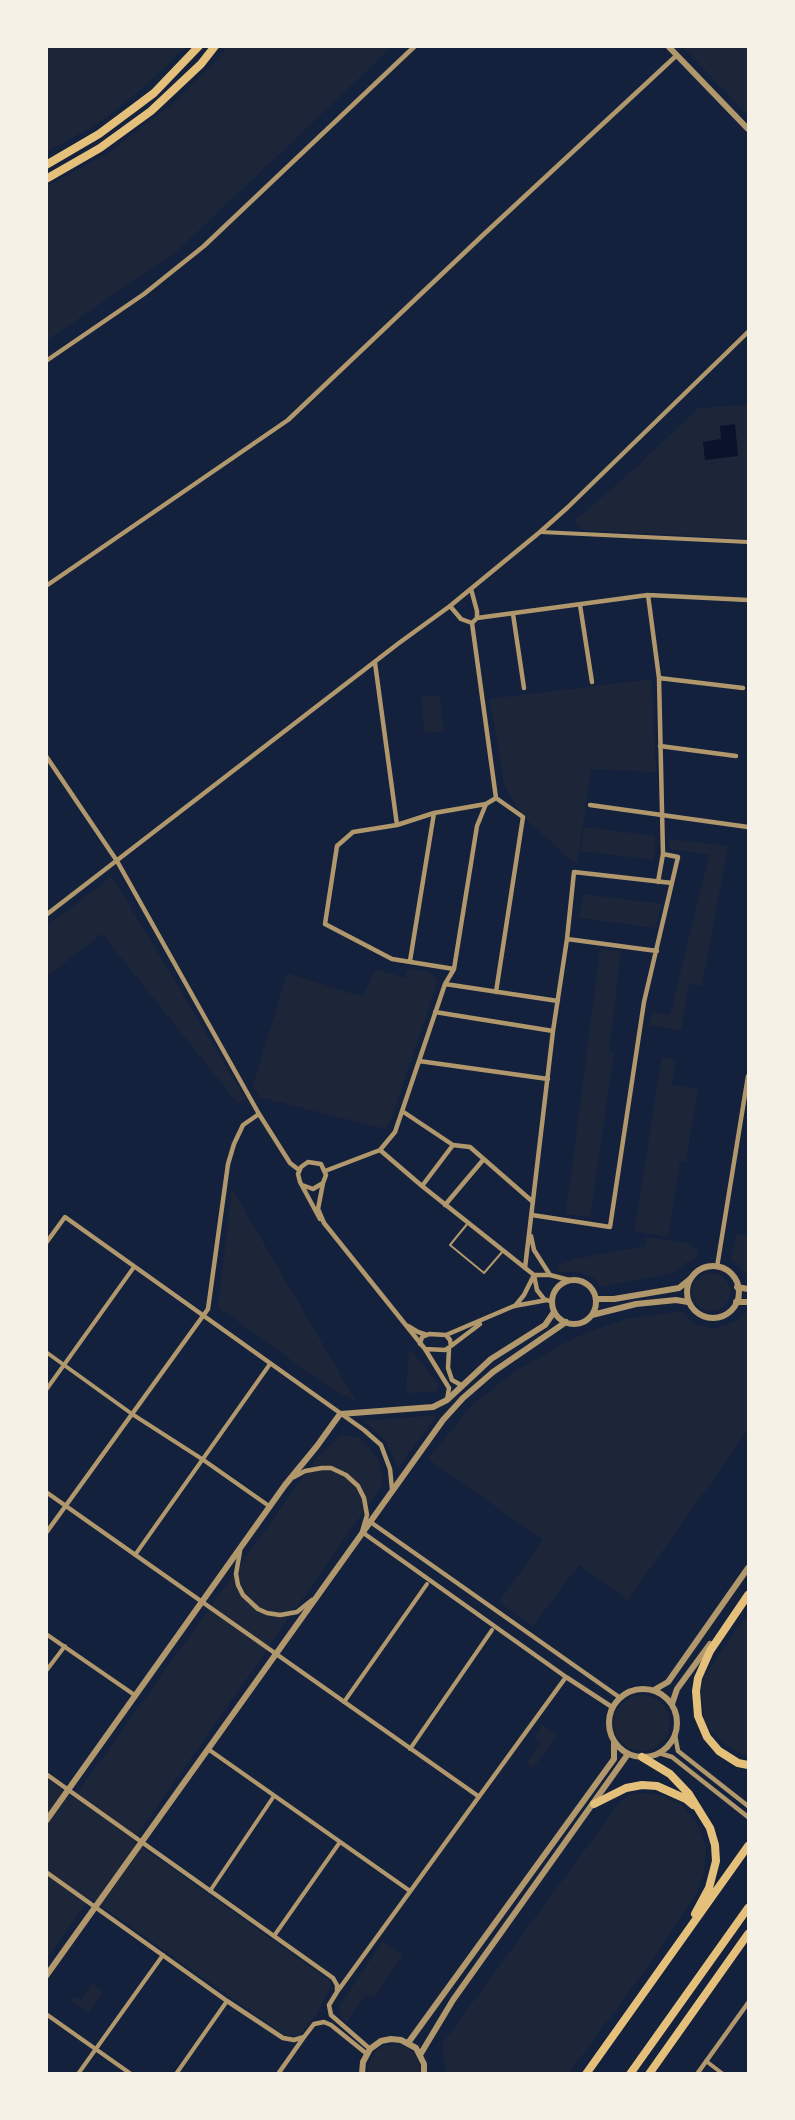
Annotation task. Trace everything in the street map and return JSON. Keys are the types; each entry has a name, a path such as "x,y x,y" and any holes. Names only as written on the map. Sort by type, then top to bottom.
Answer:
{"highway":[{"path":"46,165 91,139 154,93 199,46"},
{"path":"46,179 100,148 145,116 164,101 215,46"},
{"path":"748,1594 710,1651 698,1678 696,1691 698,1716 707,1737 719,1751 738,1763 748,1765"},
{"path":"642,1757 670,1774 689,1794 710,1828 715,1845 716,1861 709,1888 677,1948"},
{"path":"594,1804 626,1788 642,1785 657,1786 686,1799 702,1814"},
{"path":"586,2073 748,1846"},
{"path":"630,2073 748,1908"},
{"path":"649,2073 748,1934"}],"street":[{"path":"46,361 144,294 204,246 416,46"},
{"path":"668,46 748,129"},
{"path":"46,586 288,420 677,55"},
{"path":"46,915 450,606 540,532 748,332"},
{"path":"540,532 748,542"},
{"path":"471,589 477,618"},
{"path":"472,623 477,618 648,595 748,600"},
{"path":"648,595 659,678 663,854 658,882"},
{"path":"580,605 592,682"},
{"path":"450,606 461,619 472,623"},
{"path":"513,614 524,688"},
{"path":"472,623 496,798 523,817 496,992"},
{"path":"375,663 397,825"},
{"path":"659,678 743,688"},
{"path":"660,746 736,756"},
{"path":"46,756 117,861 259,1114 290,1163 299,1170"},
{"path":"454,969 392,959 325,924 337,846 353,832 397,825 434,813 486,804 496,798"},
{"path":"325,1171 380,1150 395,1132 445,984 454,969 477,826 486,804"},
{"path":"590,805 748,827"},
{"path":"410,961 434,813"},
{"path":"532,1215 610,1227 644,1002 678,857 663,854"},
{"path":"525,1268 574,872 672,884"},
{"path":"567,939 657,951"},
{"path":"445,984 558,1001"},
{"path":"435,1012 553,1031"},
{"path":"418,1061 548,1079"},
{"path":"717,1267 748,1077"},
{"path":"402,1112 453,1145 470,1147 533,1202"},
{"path":"46,1533 208,1309 228,1164 243,1125 259,1114"},
{"path":"740,1128 748,1130"},
{"path":"422,1186 453,1145"},
{"path":"380,1150 534,1275 550,1275 584,1282 592,1289 596,1299 592,1315"},
{"path":"446,1205 483,1160"},
{"path":"324,1223 318,1209 325,1171 321,1164 313,1161 304,1164 299,1170 298,1178 316,1214 425,1349 449,1388 447,1400"},
{"path":"302,1185 313,1189 323,1183"},
{"path":"46,1243 65,1217 364,1430 381,1445 390,1469 392,1490"},
{"path":"530,1233 534,1250 550,1275"},
{"path":"46,1390 134,1266"},
{"path":"596,1299 614,1299 679,1288 697,1270 717,1267 730,1272 737,1287 739,1294 730,1312 717,1317 705,1317 694,1310 688,1302 687,1292 690,1278"},
{"path":"534,1275 537,1290 549,1301 554,1312 566,1322"},
{"path":"514,1306 524,1295 534,1275"},
{"path":"549,1301 556,1288 569,1280"},
{"path":"737,1287 748,1289"},
{"path":"46,1976 369,1521 443,1420 463,1398 493,1372 566,1322 583,1322 592,1315 636,1304 676,1299 688,1302"},
{"path":"401,1321 427,1335 446,1335 514,1306 549,1301"},
{"path":"736,1302 748,1302"},
{"path":"46,1821 285,1485 340,1414 433,1407 447,1400 491,1359 545,1325 554,1312"},
{"path":"425,1349 440,1351 450,1347 485,1320"},
{"path":"420,1344 422,1337 427,1335"},
{"path":"446,1335 450,1340 448,1368 452,1380 461,1385"},
{"path":"46,1352 132,1414 202,1459 270,1507"},
{"path":"135,1555 270,1364"},
{"path":"285,1485 297,1474 313,1468 331,1468 346,1475 358,1486 364,1498 367,1515 362,1532"},
{"path":"46,1492 478,1796"},
{"path":"369,1521 619,1698"},
{"path":"362,1532 566,1677 612,1707"},
{"path":"240,1551 236,1571 238,1585 243,1595 258,1609 280,1615 297,1612 314,1599"},
{"path":"654,1690 668,1682 748,1568"},
{"path":"344,1702 427,1584"},
{"path":"672,1704 677,1689 748,1594"},
{"path":"410,1749 492,1630"},
{"path":"46,1634 136,1696"},
{"path":"46,1671 64,1646"},
{"path":"368,2051 331,2015 329,2005 566,1677"},
{"path":"646,1688 654,1690 661,1693 672,1704 677,1724 675,1735 669,1745 659,1753 642,1757 628,1754 614,1743 609,1733 608,1721 612,1707 630,1690 646,1688"},
{"path":"675,1735 678,1751 748,1806"},
{"path":"408,2043 614,1760 614,1743"},
{"path":"208,1749 410,1891"},
{"path":"659,1753 672,1757 748,1817"},
{"path":"420,2055 453,2000 628,1754"},
{"path":"46,1774 333,1978 337,1985 337,1992"},
{"path":"210,1891 274,1796"},
{"path":"274,1936 340,1842"},
{"path":"46,1872 227,2001 283,2038 294,2040 303,2037"},
{"path":"78,2073 163,1955"},
{"path":"333,1978 347,1978"},
{"path":"176,2073 227,2001"},
{"path":"697,2073 748,2002"},
{"path":"46,2013 131,2073"},
{"path":"278,2073 314,2024 324,2022 331,2025 368,2051"},
{"path":"362,2073 363,2062 368,2051 381,2042 391,2039 408,2043 420,2055 424,2064 424,2073"},
{"path":"294,2040 294,2050"},
{"path":"706,2061 723,2073"}],"lane":[{"path":"468,1223 450,1245 484,1274 502,1251"}],"shaded area":[{"path":"47,47 185,47 143,88 99,123 47,152"},
{"path":"227,47 392,47 175,253 47,340 47,186 108,153 172,104"},
{"path":"683,47 748,47 748,116 701,66"},
{"path":"748,405 748,539 582,530 574,521 630,473 698,408"},
{"path":"735,424 738,456 705,460 703,442 721,439 720,426"},
{"path":"652,679 656,772 591,769 577,865 523,817 504,784 488,699"},
{"path":"439,695 444,731 425,733 421,697"},
{"path":"584,827 655,836 654,860 581,851"},
{"path":"669,839 728,846 702,986 689,984 681,1030 649,1025 651,1013 670,1015 709,855 670,849"},
{"path":"112,876 245,1098 238,1104 102,934 47,976 47,926"},
{"path":"583,894 662,904 655,928 579,918"},
{"path":"600,949 621,951 609,1052 614,1053 590,1217 566,1214"},
{"path":"408,968 429,972 438,980 391,1121 386,1129 259,1097 253,1086 287,973 363,997 375,969 405,978"},
{"path":"662,1057 676,1060 672,1085 698,1089 686,1162 680,1161 668,1237 634,1231"},
{"path":"232,1189 356,1401 330,1388 218,1307"},
{"path":"736,1234 748,1236 748,1275 731,1259"},
{"path":"647,1237 692,1244 698,1254 694,1261 687,1262 673,1273 601,1287 595,1279 581,1272 558,1272 558,1266 574,1259 645,1246"},
{"path":"711,1273 724,1279 730,1292 724,1305 711,1311 698,1305 692,1292 698,1279"},
{"path":"680,1311 694,1324 713,1329 734,1322 748,1312 748,1430 628,1600 579,1565 533,1626 499,1602 543,1540 428,1459 471,1406 515,1371 576,1337 625,1319"},
{"path":"409,1348 439,1385 436,1392 406,1393"},
{"path":"437,1415 398,1468 386,1442 364,1421"},
{"path":"340,1435 358,1437 367,1446 377,1458 383,1475 382,1485 133,1841 330,1982 330,1987 317,2014 297,2038 290,2039 90,1898 47,1958 47,1779 73,1797 81,1788 316,1459"},
{"path":"748,1614 748,1757 728,1747 706,1725 701,1699 702,1678"},
{"path":"642,1695 662,1703 670,1723 662,1743 642,1751 622,1743 614,1723 622,1703"},
{"path":"543,1725 557,1736 533,1768 527,1762 542,1743 535,1737"},
{"path":"639,1793 661,1795 682,1805 698,1825 706,1848 704,1871 697,1892 656,1955 569,2073 446,2073 442,2044 620,1802 628,1795"},
{"path":"383,1941 403,1954 374,1998 366,1994 347,2022 341,2018 339,2007"},
{"path":"92,1984 104,1992 89,2013 71,2001 74,1996 81,2000"},
{"path":"393,2044 410,2049 416,2056 420,2073 368,2073 368,2065 376,2051"}]}
